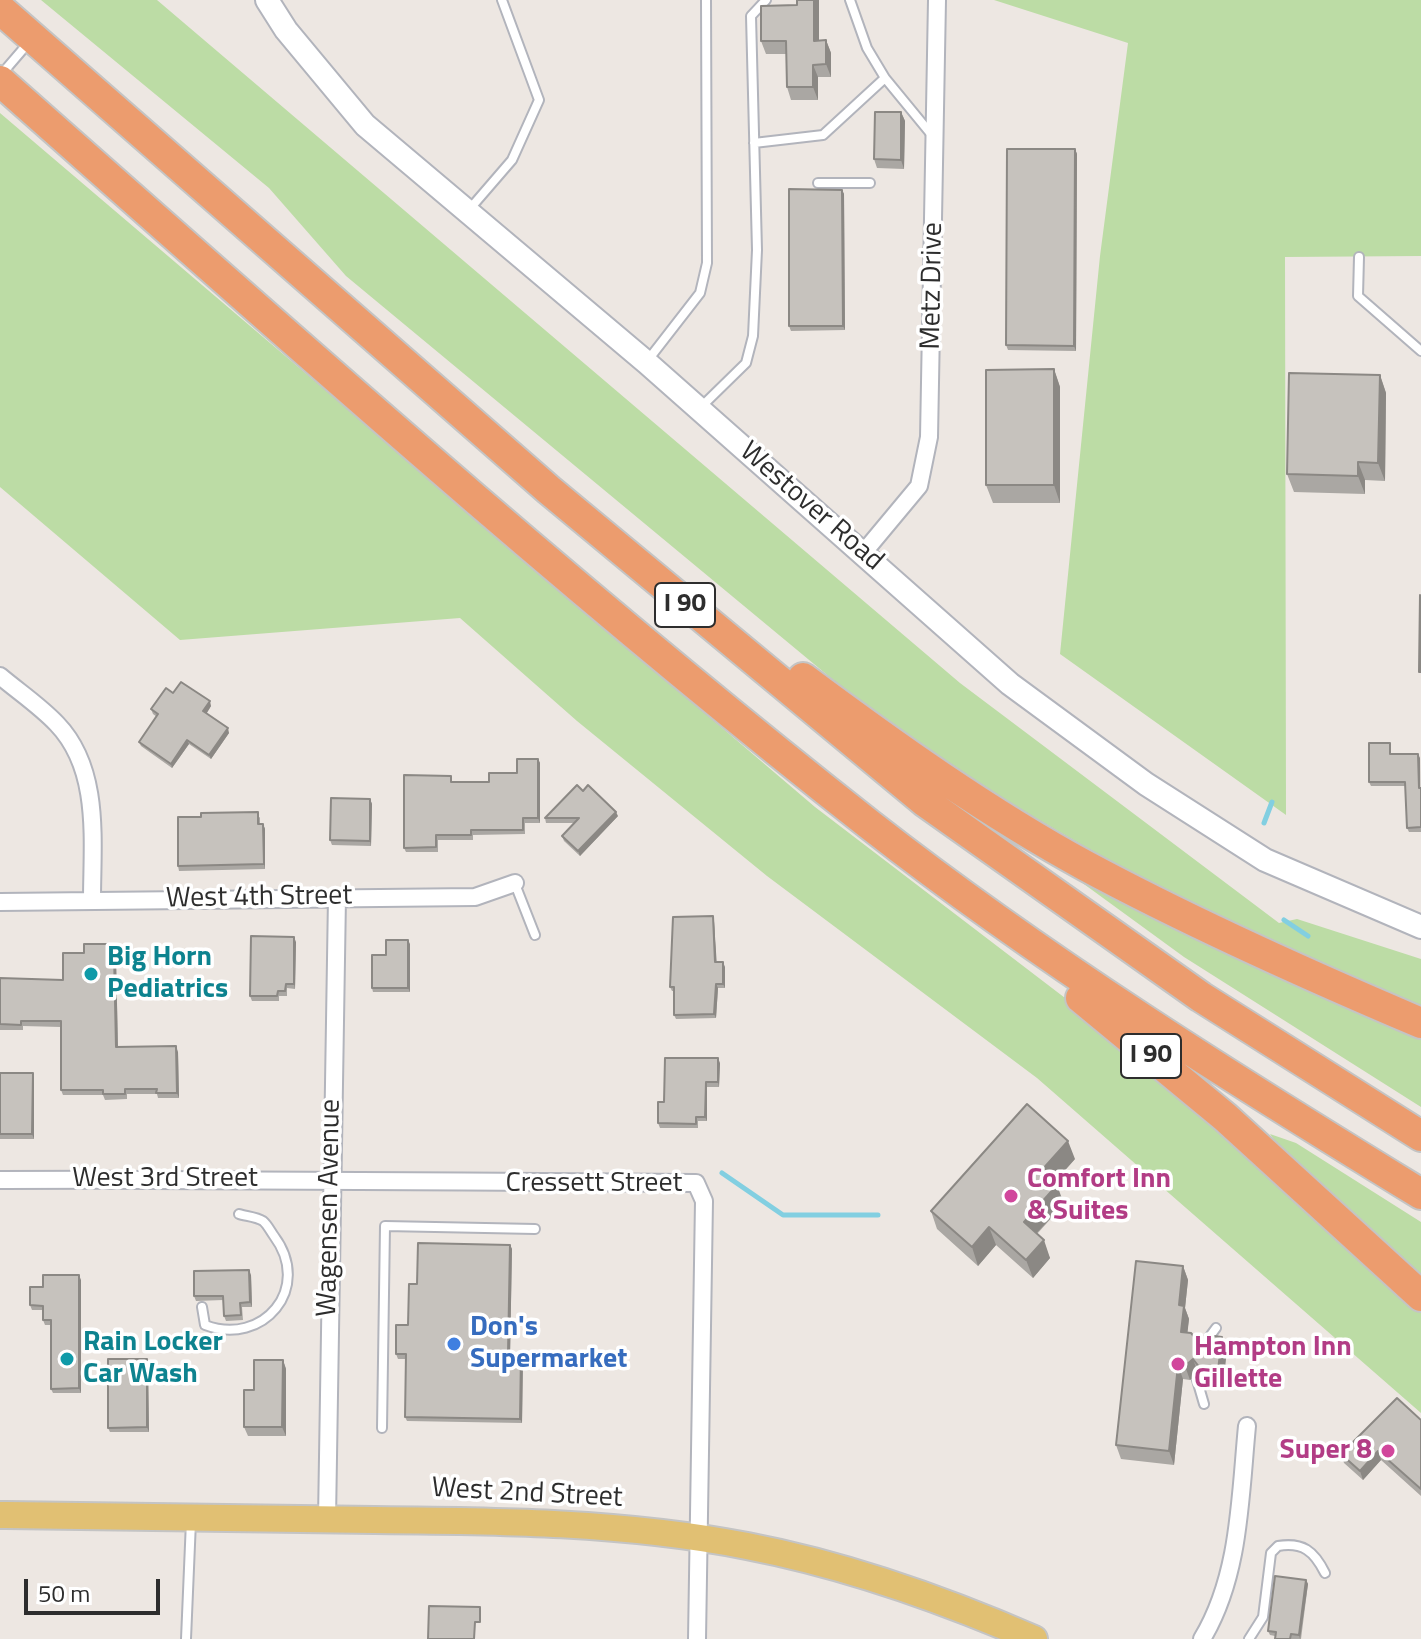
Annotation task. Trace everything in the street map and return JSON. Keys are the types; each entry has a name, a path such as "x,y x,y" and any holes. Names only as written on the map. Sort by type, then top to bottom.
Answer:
{"highway":[{"name":"I 90","path":"0,9 549,490 924,801 1201,997 1421,1136"},
{"name":"I 90","path":"0,79 472,498 1225,1117 1421,1296"},
{"name":"I 90","path":"549,490 838,704 972,797 1086,866 1297,970 1421,1023"},
{"name":"I 90","path":"873,827 1100,990 1234,1080 1421,1194"}],"main road":[{"name":"West 2nd Street","path":"0,1515 523,1522 698,1537 814,1561 888,1583 968,1610 1034,1639"}],"street":[{"name":"Westover Road","path":"267,0 286,30 365,125 646,362 1010,684 1146,784 1265,860 1421,927"},
{"name":"Metz Drive","path":"864,552 919,486 929,437 937,0"},
{"path":"0,676 58,724 74,749 89,783 92,900"},
{"name":"West 4th Street","path":"0,902 475,897 515,883"},
{"name":"Wagensen Avenue","path":"327,1519 330,1178 337,897"},
{"name":"West 3rd Street","path":"0,1180 330,1178"},
{"name":"Cressett Street","path":"330,1178 522,1184 696,1183 704,1201 698,1537"},
{"path":"1202,1639 1219,1610 1229,1575 1247,1426"},
{"path":"697,1639 698,1537"}],"lane":[{"path":"467,212 512,160 539,100 502,0"},
{"path":"646,362 700,293 707,263 706,0"},
{"path":"699,409 746,363 753,336 757,250 751,16 766,0"},
{"path":"850,0 867,48 885,78 935,139"},
{"path":"0,79 33,37"},
{"path":"754,143 823,135 885,78"},
{"path":"818,183 870,183"},
{"path":"1359,257 1358,296 1421,351"},
{"path":"515,883 535,935"},
{"path":"202,1307 205,1325 225,1332 235,1330 257,1325 277,1310 286,1288 286,1266 280,1243 263,1221 239,1214"},
{"path":"382,1428 385,1226 535,1229"},
{"path":"1203,1347 1216,1328"},
{"path":"1197,1380 1204,1404"},
{"path":"186,1639 191,1516"},
{"path":"1249,1639 1263,1617 1271,1553 1278,1546 1304,1546 1316,1555 1325,1573"}],"green space":[{"path":"41,0 157,0 960,683 1279,923 1297,919 1421,959 1421,1011 1263,943 1118,866 998,796 861,703 346,276 269,188"},
{"path":"994,0 1421,0 1421,256 1285,257 1286,815 1060,654 1100,256 1128,43"},
{"path":"0,113 815,807 1069,1001 1421,1307 1421,1413 1037,1078 767,876 577,721 460,618 180,640 0,487"},
{"path":"1018,836 1421,1035 1421,1107 1184,957"},
{"path":"1270,1134 1296,1143 1421,1222 1421,1281 1285,1156"}],"building":[{"path":"797,0 814,0 814,41 826,40 826,64 813,65 813,87 787,87 786,41 761,41 761,6 797,5"},
{"path":"875,112 901,112 901,160 874,159"},
{"path":"1007,149 1075,149 1074,346 1006,345"},
{"path":"789,189 842,190 843,326 789,326"},
{"path":"1054,369 1054,485 986,485 986,370"},
{"path":"1289,373 1380,375 1378,463 1358,462 1358,476 1287,474"},
{"path":"1420,595 1421,672 1419,672"},
{"path":"181,682 210,701 203,711 228,728 209,755 187,740 171,764 139,742 158,714 151,709 166,688 173,693"},
{"path":"1369,743 1390,743 1390,754 1418,754 1421,827 1407,828 1405,782 1369,782"},
{"path":"517,759 538,759 538,818 523,818 523,830 471,830 471,835 436,835 436,847 404,848 404,775 451,776 451,782 489,782 489,773 517,773"},
{"path":"577,785 583,791 588,785 616,812 578,851 562,836 579,818 545,818"},
{"path":"331,798 370,799 370,841 330,840"},
{"path":"258,812 258,824 263,824 264,864 178,866 178,817 201,817 201,813"},
{"path":"713,916 715,962 723,962 723,984 716,984 714,1014 674,1015 674,987 670,987 673,917"},
{"path":"251,936 294,937 294,984 286,984 285,991 278,991 277,996 250,996"},
{"path":"386,940 408,940 408,988 372,988 372,955 386,955"},
{"path":"84,944 110,944 110,952 114,953 116,1047 176,1046 177,1093 156,1093 157,1089 125,1089 125,1094 103,1094 103,1090 61,1090 61,1021 0,1024 0,978 63,980 63,953 84,953"},
{"path":"665,1058 718,1058 718,1082 706,1082 705,1117 696,1117 696,1124 658,1123 658,1102 664,1102"},
{"path":"0,1073 33,1073 32,1134 0,1134"},
{"name":"Comfort Inn & Suites","path":"1027,1104 1068,1141 1041,1171 1057,1185 1024,1222 1044,1240 1026,1260 989,1227 972,1247 931,1211"},
{"name":"Don's Supermarket","path":"418,1243 510,1245 508,1354 521,1354 520,1419 405,1417 406,1354 396,1354 396,1325 408,1325 409,1284 417,1284"},
{"name":"Hampton Inn Gillette","path":"1136,1261 1183,1266 1179,1305 1184,1306 1181,1332 1191,1333 1197,1340 1206,1335 1222,1337 1218,1370 1200,1368 1193,1359 1185,1366 1178,1365 1169,1451 1116,1445"},
{"path":"249,1270 250,1302 240,1303 241,1315 224,1316 223,1296 194,1296 194,1271"},
{"name":"Rain Locker Car Wash","path":"43,1275 79,1275 79,1388 51,1389 51,1320 43,1320 43,1306 30,1305 30,1287 43,1287"},
{"path":"108,1359 147,1359 147,1427 108,1428"},
{"path":"254,1360 283,1360 282,1427 244,1427 244,1390 254,1390"},
{"name":"Super 8","path":"1397,1398 1421,1420 1421,1489 1378,1451 1360,1471 1341,1454"},
{"path":"1275,1576 1306,1580 1299,1635 1291,1634 1290,1639 1275,1639 1276,1632 1268,1631"},
{"path":"429,1606 480,1607 480,1622 475,1622 474,1639 428,1639"}],"waterway":[{"path":"1264,823 1272,802"},
{"path":"1284,920 1308,936"},
{"path":"722,1173 783,1215 878,1215"}],"place":[{"name":"Big Horn Pediatrics","path":"91,974"},
{"name":"Comfort Inn & Suites","path":"1011,1196"},
{"name":"Don's Supermarket","path":"454,1344"},
{"name":"Rain Locker Car Wash","path":"67,1359"},
{"name":"Hampton Inn Gillette","path":"1178,1364"},
{"name":"Super 8","path":"1388,1451"}]}
